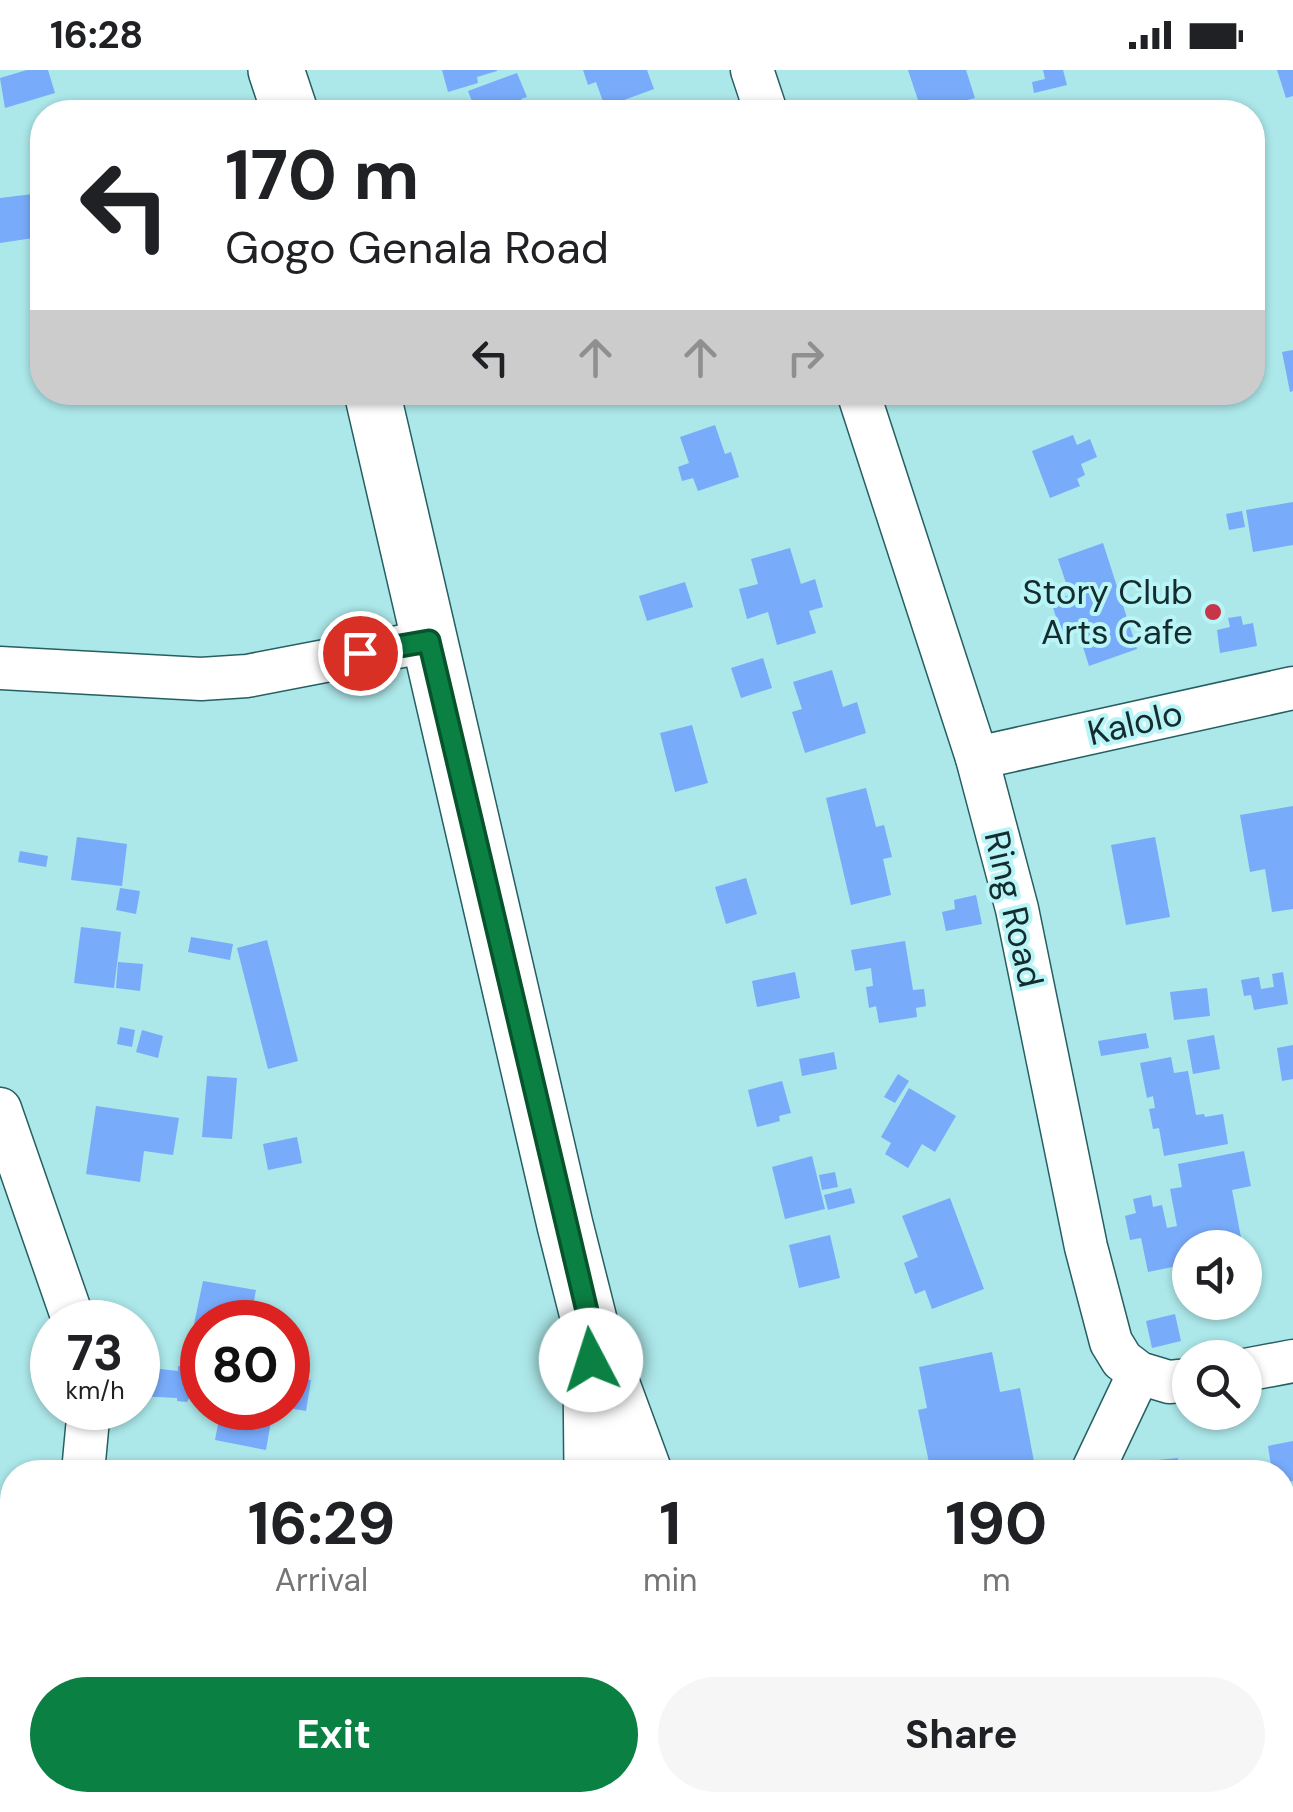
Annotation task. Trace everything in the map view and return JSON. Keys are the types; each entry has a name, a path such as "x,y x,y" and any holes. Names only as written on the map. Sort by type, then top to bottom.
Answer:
{"highway":[{"path":"276,70 286,100"},
{"path":"375,405 591,1328 640,1460"},
{"path":"591,1328 592,1460"}],"street":[{"path":"752,70 762,100"},
{"name":"Ring Road","path":"862,405 977,758 1016,909 1086,1247 1111,1342 1122,1360 1139,1373"},
{"path":"0,668 216,678 247,676 429,641"},
{"name":"Kalolo","path":"977,758 1293,688"},
{"path":"0,1108 66,1300"},
{"path":"1262,1367 1293,1361"},
{"path":"1098,1460 1139,1373 1172,1382"},
{"path":"84,1460 87,1430"}],"building":[{"path":"27,70 48,70 55,93 5,108 0,78"},
{"path":"442,70 497,71 477,77 478,83 448,92"},
{"path":"583,70 647,70 654,89 624,100 602,100 596,82 588,85"},
{"path":"908,70 966,70 975,98 967,100 918,100"},
{"path":"1043,70 1063,70 1067,85 1034,93 1032,82 1045,79"},
{"path":"1277,70 1293,70 1293,96 1286,98"},
{"path":"517,73 527,97 471,100 468,91"},
{"path":"30,194 30,238 0,243 0,198"},
{"path":"1293,350 1293,391 1290,392 1282,352"},
{"path":"715,425 725,454 731,452 739,477 698,491 693,478 682,481 678,467 689,463 680,437"},
{"path":"1073,435 1077,445 1090,439 1097,457 1081,464 1085,475 1077,479 1080,486 1050,498 1032,451"},
{"path":"1293,502 1293,545 1253,552 1246,510"},
{"path":"1242,511 1245,527 1229,530 1226,514"},
{"path":"1103,543 1137,649 1089,666 1077,628 1061,633 1051,601 1070,595 1058,559"},
{"path":"790,548 801,584 815,579 823,607 809,611 816,633 777,645 768,612 747,619 739,589 758,584 751,559"},
{"path":"685,582 693,607 647,621 639,596"},
{"path":"1241,616 1243,625 1253,623 1257,646 1220,653 1217,630 1230,627 1228,618"},
{"path":"763,658 772,688 741,698 731,668"},
{"path":"832,670 843,707 857,702 866,733 805,753 792,712 802,709 793,682"},
{"path":"692,725 708,783 675,792 660,733"},
{"path":"866,788 876,827 884,825 892,857 883,859 891,895 851,905 826,798"},
{"path":"1293,806 1293,909 1272,912 1265,869 1250,872 1240,815"},
{"path":"77,837 127,844 122,886 71,880"},
{"path":"1155,837 1170,917 1126,925 1111,845"},
{"path":"20,851 48,856 46,867 18,862"},
{"path":"746,878 757,914 726,924 715,887"},
{"path":"120,888 140,891 136,914 116,910"},
{"path":"976,895 982,924 946,931 942,912 955,909 954,900"},
{"path":"81,927 121,932 114,988 74,983"},
{"path":"191,937 233,944 230,960 188,952"},
{"path":"267,940 298,1061 268,1069 237,948"},
{"path":"905,941 913,990 924,989 926,1006 916,1008 917,1017 879,1023 876,1006 869,1008 866,987 873,986 871,968 855,971 851,950"},
{"path":"118,962 143,964 140,991 116,988"},
{"path":"795,972 800,998 757,1007 752,981"},
{"path":"1283,972 1288,1004 1254,1010 1251,995 1244,996 1241,980 1259,977 1261,989 1274,987 1272,974"},
{"path":"1207,988 1210,1016 1174,1020 1170,992"},
{"path":"120,1027 135,1030 132,1047 117,1044"},
{"path":"142,1030 163,1036 158,1058 136,1052"},
{"path":"1146,1033 1149,1048 1101,1056 1098,1041"},
{"path":"1214,1035 1220,1069 1193,1074 1187,1040"},
{"path":"1293,1045 1293,1079 1282,1081 1277,1048"},
{"path":"834,1052 837,1069 802,1076 799,1059"},
{"path":"1171,1057 1174,1073 1188,1071 1196,1115 1223,1114 1228,1144 1164,1156 1159,1128 1153,1129 1149,1109 1155,1108 1153,1096 1147,1098 1140,1063"},
{"path":"898,1074 909,1081 895,1103 884,1097"},
{"path":"207,1076 237,1078 232,1139 202,1137"},
{"path":"782,1081 791,1113 779,1116 780,1121 757,1127 748,1090"},
{"path":"909,1088 956,1116 935,1152 922,1144 908,1168 885,1154 891,1143 881,1137"},
{"path":"96,1106 179,1118 173,1155 144,1151 140,1182 86,1174"},
{"path":"297,1137 302,1163 268,1170 263,1144"},
{"path":"1244,1151 1251,1186 1232,1190 1240,1230 1172,1230 1172,1267 1148,1272 1141,1238 1130,1240 1125,1216 1136,1213 1133,1199 1151,1195 1153,1207 1162,1205 1167,1228 1177,1226 1170,1189 1182,1187 1178,1164"},
{"path":"812,1156 825,1209 785,1219 772,1167"},
{"path":"835,1172 838,1187 822,1190 819,1175"},
{"path":"851,1188 855,1203 828,1210 824,1195"},
{"path":"950,1198 984,1289 932,1309 925,1290 915,1294 904,1263 918,1257 902,1216"},
{"path":"830,1235 840,1278 799,1288 789,1245"},
{"path":"203,1281 256,1290 254,1300 199,1300"},
{"path":"1172,1315 1181,1340 1152,1348 1146,1321"},
{"path":"992,1352 1000,1392 1020,1388 1034,1460 928,1460 918,1410 927,1408 919,1367"},
{"path":"180,1366 180,1401 160,1397 160,1369 178,1371"},
{"path":"217,1430 269,1430 266,1450 215,1440"},
{"path":"1293,1441 1293,1460 1270,1460 1268,1446"}],"place":[{"name":"Story Club Arts Cafe","path":"1213,612"}],"route":[{"path":"360,653 429,641 591,1328 591,1360"}]}
